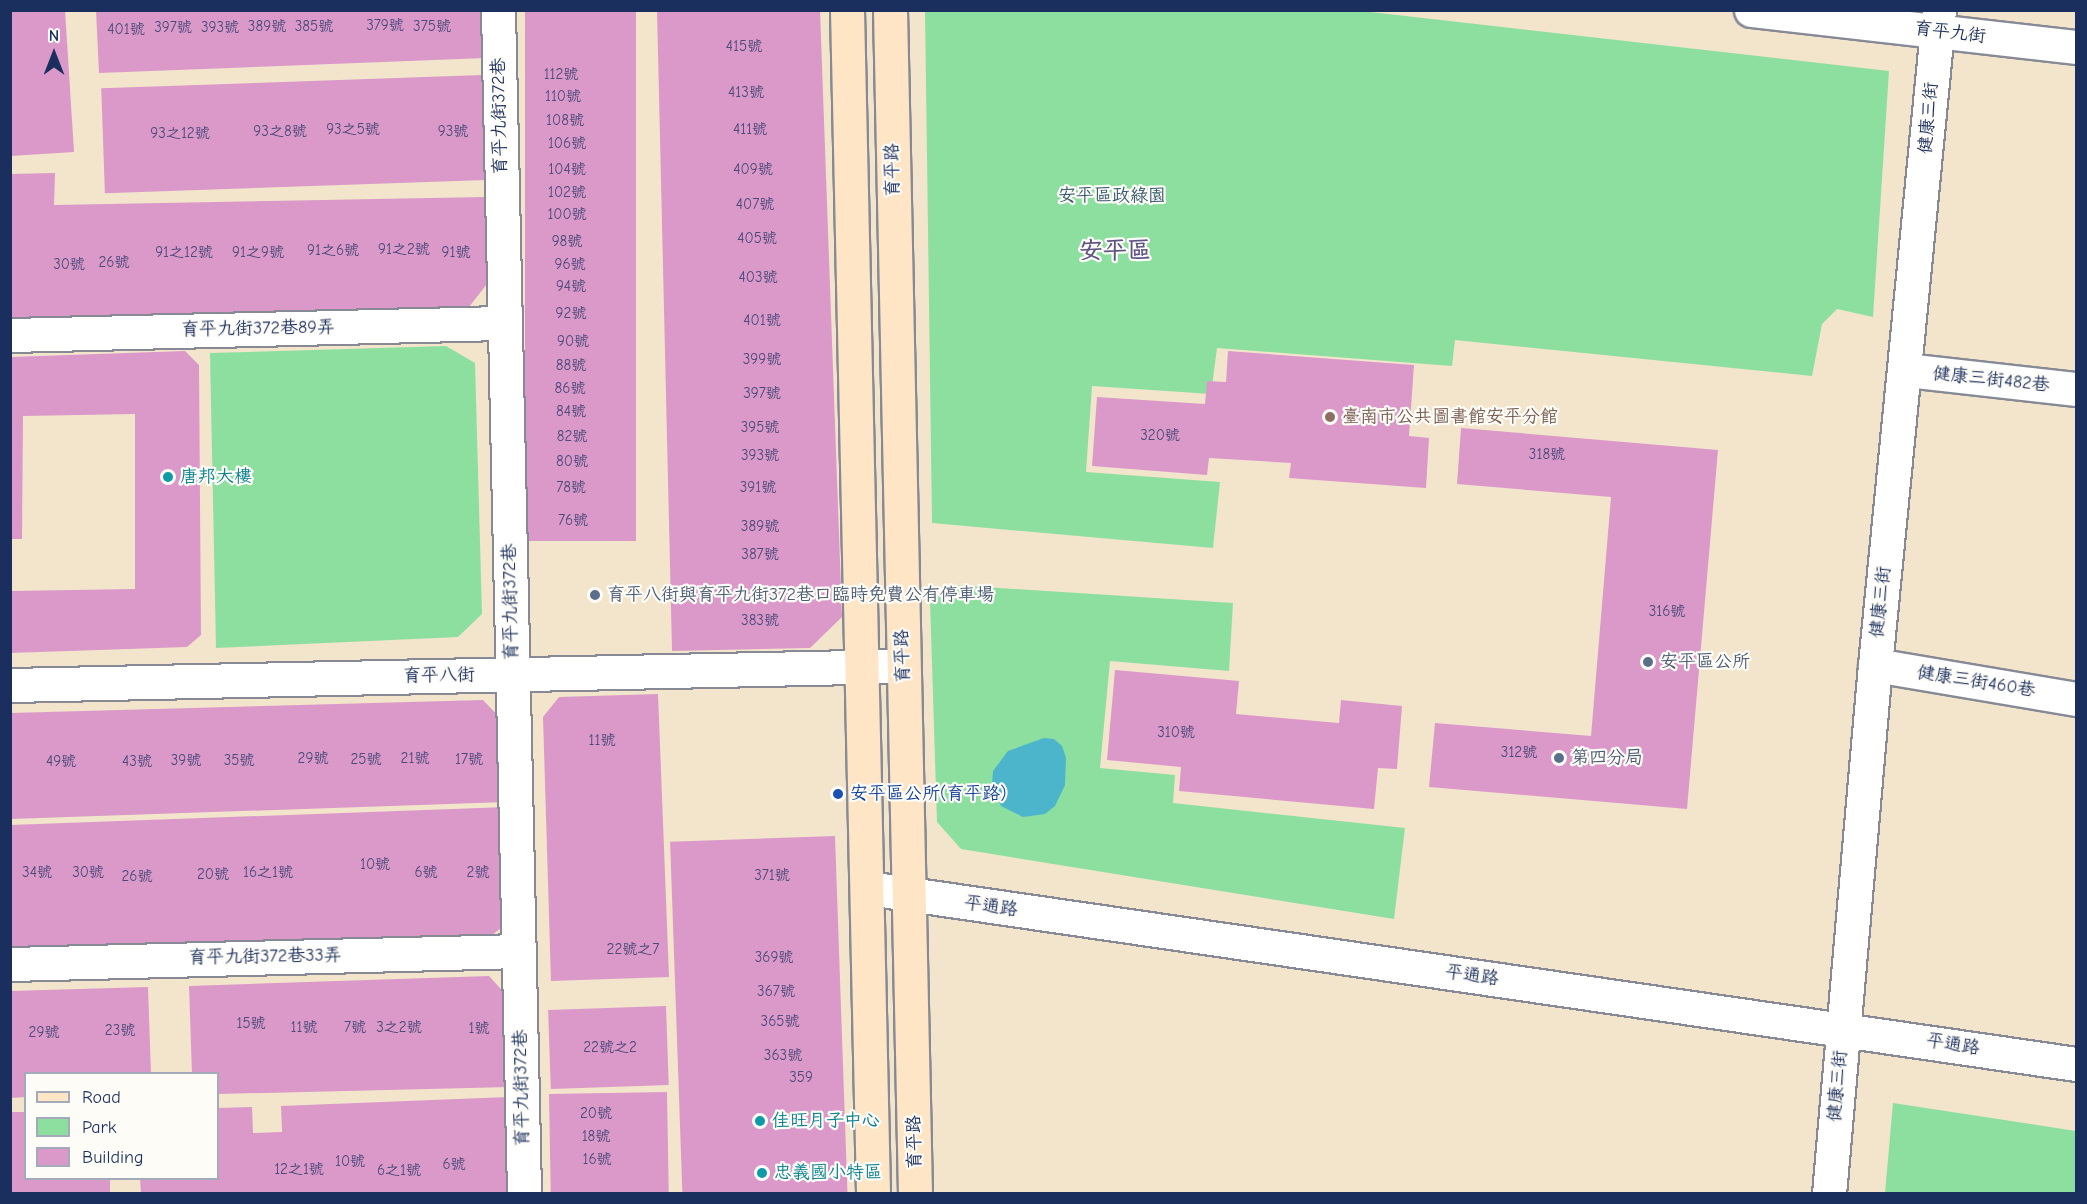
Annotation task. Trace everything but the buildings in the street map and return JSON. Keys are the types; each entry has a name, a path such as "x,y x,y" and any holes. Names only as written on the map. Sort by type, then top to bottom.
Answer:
{"street":[{"name":"育平九街372巷","path":"498,10 524,1194"},
{"path":"847,10 873,1194"},
{"name":"育平路","path":"890,10 903,666 912,896 915,1194"},
{"name":"育平九街","path":"1751,10 1938,21 2076,47"},
{"name":"健康三街","path":"1829,1194 1875,665 1906,370 1938,21"},
{"name":"育平九街372巷89弄","path":"10,335 505,323"},
{"name":"健康三街482巷","path":"1906,370 2076,389"},
{"name":"健康三街460巷","path":"1875,665 2076,699"},
{"name":"育平八街","path":"10,685 903,666"},
{"name":"平通路","path":"868,888 2076,1064"},
{"name":"育平九街372巷33弄","path":"10,964 519,951"}],"green space":[{"name":"安平區政綠園","path":"925,11 1362,11 1889,71 1873,317 1837,309 1822,324 1812,376 1455,340 1452,366 1217,348 1211,394 1092,386 1086,472 1220,482 1213,548 932,523"},
{"path":"446,346 475,363 482,614 458,637 216,648 210,353"},
{"path":"952,585 1233,603 1229,671 1110,661 1100,768 1175,775 1173,803 1405,828 1394,919 961,849 937,822 930,601"},
{"path":"1893,1103 2076,1131 2076,1193 1885,1193"}],"water":[{"path":"1044,738 1054,739 1062,746 1066,758 1065,785 1055,806 1045,814 1023,817 1001,806 992,784 993,771 1008,751"}],"place":[{"name":"臺南市公共圖書館安平分館","path":"1330,417"},
{"name":"唐邦大樓","path":"168,477"},
{"name":"育平八街與育平九街372巷口臨時免費公有停車場","path":"595,595"},
{"name":"安平區公所","path":"1648,662"},
{"name":"第四分局","path":"1559,758"},
{"name":"安平區公所(育平路)","path":"838,794"},
{"name":"佳旺月子中心","path":"760,1121"},
{"name":"忠義國小特區","path":"762,1173"}],"district":[{"name":"安平區","path":"1115,251"}]}
